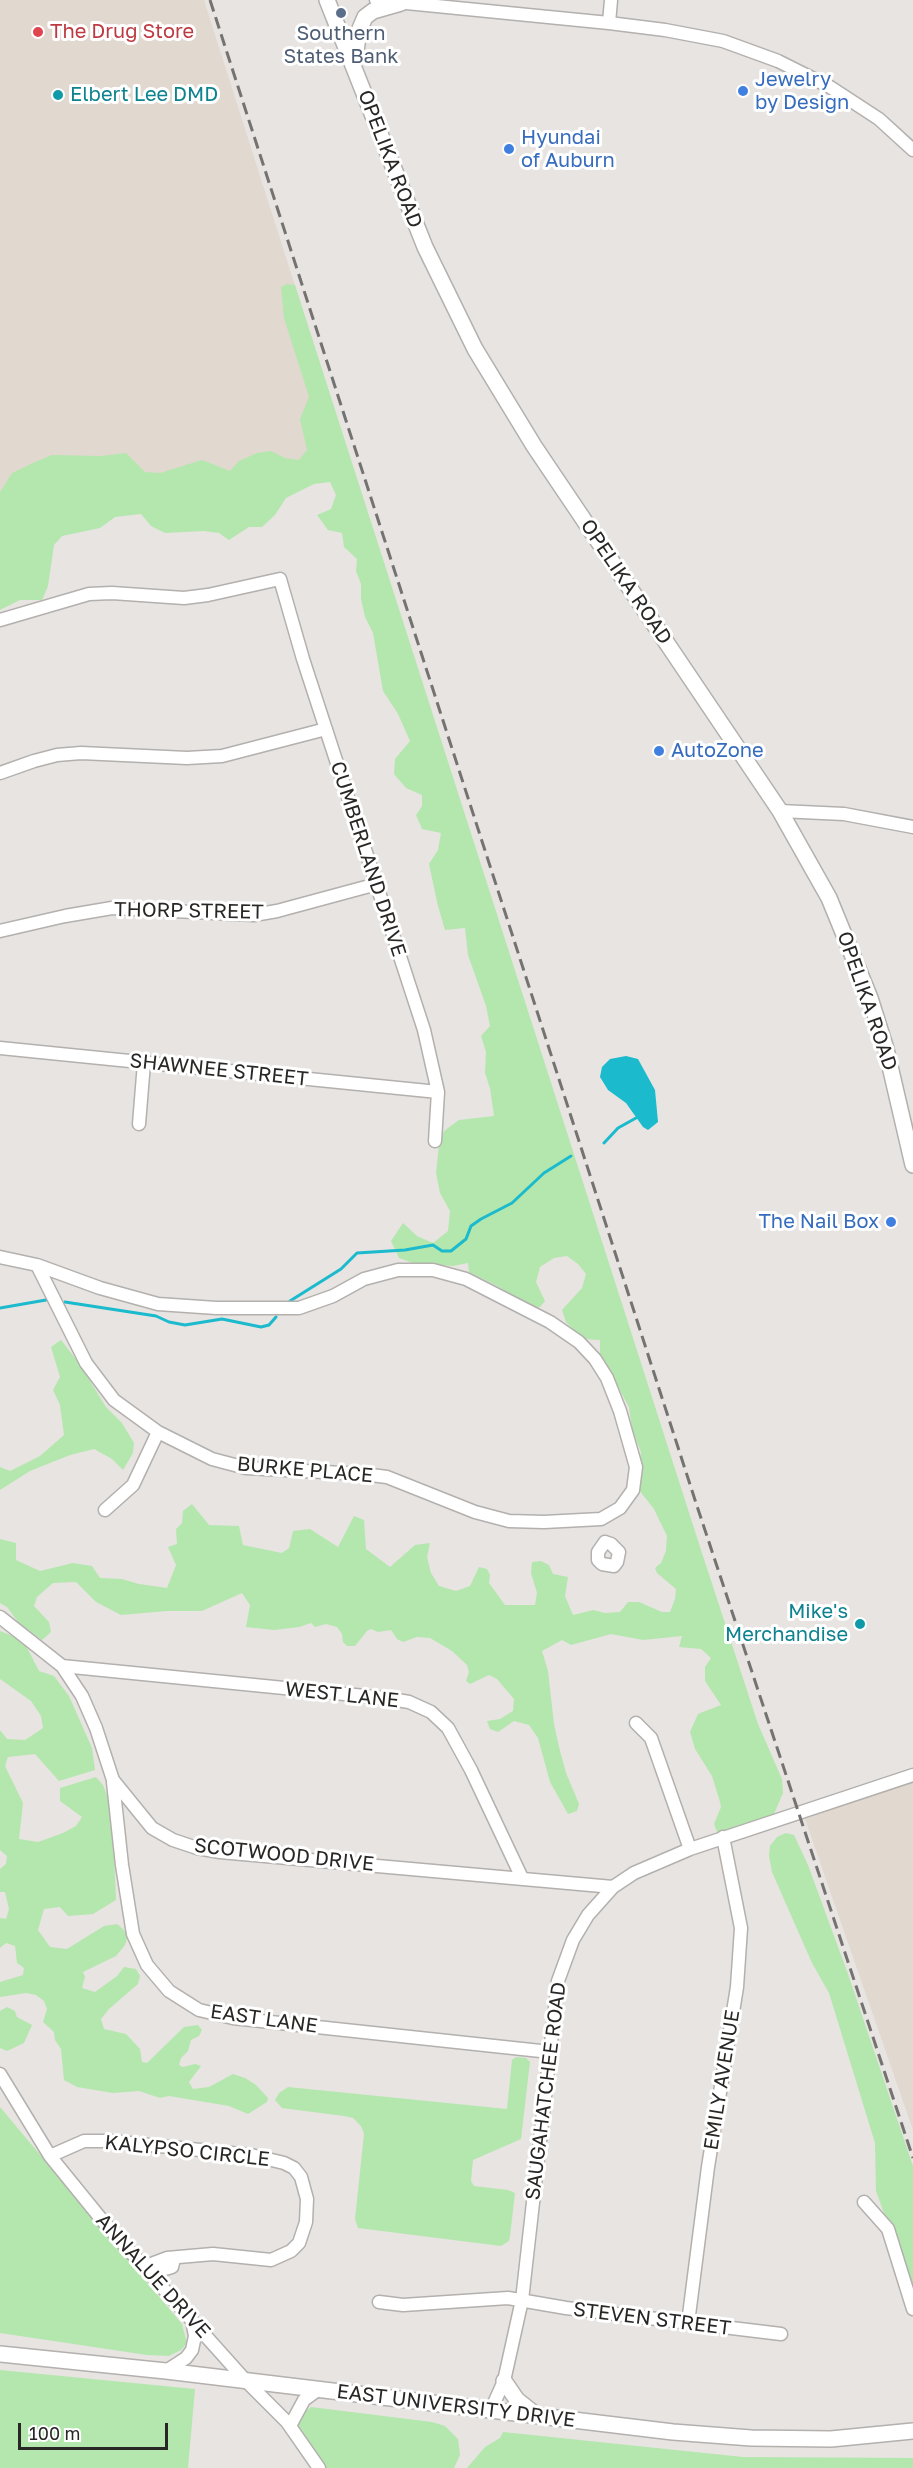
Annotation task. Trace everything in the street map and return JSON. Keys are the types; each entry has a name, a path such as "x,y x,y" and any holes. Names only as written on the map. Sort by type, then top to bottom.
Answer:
{"main road":[{"name":"OPELIKA ROAD","path":"327,0 425,247 475,349 534,447 780,811 829,898 870,998 891,1070 913,1165"},
{"path":"353,66 359,31 365,17 373,11 401,3"},
{"name":"EAST UNIVERSITY DRIVE","path":"0,2354 166,2371 673,2432 751,2438 831,2439 913,2431"},
{"path":"504,2381 517,2400 536,2415"}],"street":[{"path":"376,0 609,22 723,41 778,61 830,87 879,119 913,150"},
{"path":"609,22 611,0"},
{"name":"CUMBERLAND DRIVE","path":"0,620 89,594 112,593 184,598 280,579 326,729 424,1030 438,1092 435,1142"},
{"path":"0,773 34,760 81,753 187,758 222,756 326,729"},
{"path":"780,811 844,814 913,827"},
{"name":"THORP STREET","path":"0,931 112,908 254,915 377,884"},
{"name":"SHAWNEE STREET","path":"0,1048 438,1092"},
{"path":"139,1124 144,1063"},
{"path":"0,1257 37,1265 100,1288 158,1304 216,1308 299,1308 333,1296 364,1279 398,1270 433,1270 466,1279 550,1322 569,1335 595,1359 607,1378 620,1411 636,1467 635,1479 627,1500 620,1508 601,1519 605,1542"},
{"name":"BURKE PLACE","path":"37,1265 86,1363 98,1382 114,1400 158,1432 212,1459 246,1468 363,1473 387,1477 497,1519 544,1522 601,1519"},
{"path":"105,1510 133,1485 158,1432"},
{"name":"SCOTWOOD DRIVE","path":"0,1617 62,1666 82,1696 96,1728 113,1780 152,1828 173,1840 196,1848 613,1887"},
{"name":"WEST LANE","path":"62,1666 385,1698 409,1702 431,1712 448,1728 471,1770 522,1878"},
{"path":"636,1723 651,1738 690,1849"},
{"name":"SAUGAHATCHEE ROAD","path":"491,2410 504,2381 522,2300 556,1996 562,1966 581,1926 613,1887 634,1874 723,1837 913,1775"},
{"name":"EAST LANE","path":"113,1780 122,1865 133,1934 147,1965 169,1991 199,2010 232,2018 550,2052"},
{"name":"EMILY AVENUE","path":"688,2323 708,2167 738,1975 741,1928 723,1837"},
{"name":"ANNALUE DRIVE","path":"0,2074 50,2156 102,2220 246,2381 290,2426 319,2468"},
{"name":"KALYPSO CIRCLE","path":"50,2156 84,2142 109,2140 251,2155 284,2163 294,2168 301,2177 307,2199 306,2222 299,2243 291,2251 271,2260 213,2254 167,2258 150,2264 148,2270"},
{"path":"864,2202 888,2229 913,2309"},
{"name":"STEVEN STREET","path":"379,2302 403,2305 508,2298 566,2308 781,2334"},
{"path":"166,2371 186,2358 192,2350 195,2336 191,2319"},
{"path":"290,2426 304,2400 319,2389"}],"shaded area":[{"path":"0,0 204,0 354,471 0,522"},
{"path":"913,1779 913,2130 805,1819"}],"green space":[{"path":"287,284 295,285 702,1553 758,1724 782,1779 783,1793 774,1814 764,1820 728,1831 717,1832 714,1824 721,1807 720,1802 712,1776 695,1749 690,1732 698,1714 721,1705 705,1681 705,1667 711,1658 701,1649 679,1647 682,1636 643,1640 611,1634 571,1645 562,1640 542,1651 548,1671 559,1747 566,1773 579,1804 577,1811 568,1814 550,1782 538,1738 529,1725 514,1721 498,1732 490,1729 487,1721 500,1719 513,1711 514,1699 497,1679 489,1675 470,1684 466,1681 469,1672 467,1665 452,1651 430,1638 417,1637 403,1642 397,1639 391,1630 378,1632 371,1629 355,1646 347,1646 337,1627 326,1624 315,1627 311,1623 274,1630 246,1627 250,1605 242,1593 202,1611 121,1615 96,1602 76,1582 53,1583 37,1597 34,1606 49,1622 51,1632 42,1640 19,1623 7,1607 0,1603 0,1539 16,1543 16,1560 40,1571 73,1563 92,1566 100,1578 122,1579 167,1588 176,1565 168,1547 177,1544 176,1529 182,1523 183,1511 192,1504 209,1525 239,1526 243,1545 282,1553 289,1548 293,1531 310,1529 338,1547 354,1516 364,1520 366,1549 390,1567 415,1545 430,1543 427,1557 431,1573 439,1586 456,1591 470,1586 479,1567 487,1569 490,1575 489,1583 505,1605 535,1605 537,1593 531,1573 532,1562 541,1561 549,1565 553,1574 568,1577 565,1596 573,1615 593,1610 605,1613 620,1612 628,1602 639,1602 662,1612 670,1612 675,1599 676,1589 657,1573 655,1568 661,1563 666,1551 667,1536 654,1509 639,1490 641,1452 632,1429 629,1407 600,1354 600,1340 583,1339 566,1322 562,1310 582,1288 586,1274 567,1256 554,1258 540,1267 536,1282 545,1301 540,1307 531,1308 499,1287 469,1272 468,1263 453,1266 413,1263 399,1258 391,1241 403,1223 417,1236 433,1243 448,1231 450,1211 440,1193 436,1173 439,1145 444,1131 459,1120 494,1116 490,1088 485,1073 486,1052 481,1036 490,1026 486,1006 468,955 465,928 445,930 438,906 429,864 438,850 441,833 422,829 416,815 422,806 422,795 406,788 394,774 395,759 410,741 398,714 383,691 373,633 365,617 361,599 361,584 356,571 357,559 344,547 342,533 328,530 317,515 331,509 336,495 330,482 314,484 286,498 275,515 262,527 249,527 229,540 219,533 204,531 165,533 151,526 141,514 115,517 100,528 62,536 54,545 48,586 42,600 20,600 0,610 0,492 12,473 52,455 101,456 126,453 145,472 160,473 202,460 230,471 239,461 257,453 271,451 285,458 299,460 307,450 300,419 309,397 284,318 281,287"},
{"path":"61,1340 79,1363 106,1407 122,1423 134,1443 133,1453 123,1470 112,1459 94,1449 70,1455 30,1471 0,1490 0,1467 10,1471 40,1456 64,1435 60,1405 53,1390 60,1377 51,1347"},
{"path":"0,1631 23,1640 39,1671 54,1676 69,1696 92,1748 95,1770 59,1781 35,1754 8,1757 5,1766 23,1803 19,1839 38,1842 76,1826 82,1817 60,1801 60,1788 96,1777 103,1785 112,1808 116,1900 93,1914 68,1916 60,1907 44,1909 38,1930 50,1947 67,1949 104,1926 117,1924 123,1929 128,1936 125,1945 116,1956 83,1972 85,1977 82,1988 95,1992 117,1976 124,1967 136,1969 140,1976 138,1984 101,2019 104,2029 126,2034 140,2049 142,2062 147,2063 184,2027 198,2025 202,2030 199,2036 191,2040 188,2051 181,2058 179,2065 183,2067 195,2064 201,2066 189,2082 193,2089 209,2087 233,2074 256,2085 268,2098 267,2102 248,2114 229,2106 169,2096 160,2098 139,2091 113,2093 77,2087 64,2080 61,2049 55,2040 54,2032 43,2022 47,2009 44,2001 36,1995 26,1993 0,1997 0,1982 23,1975 24,1968 17,1963 15,1946 6,1943 0,1948 0,1918 6,1919 9,1909 5,1892 0,1892 0,1869 6,1864 7,1856 0,1850 0,1730 7,1739 25,1740 43,1728 41,1716 31,1701 0,1679"},
{"path":"786,1833 794,1835 808,1865 848,1974 913,2166 913,2294 876,2191 875,2143 829,1993 812,1963 772,1872 770,1846 777,1837"},
{"path":"7,2007 15,2011 17,2017 32,2025 24,2043 7,2051 0,2048 0,2011"},
{"path":"516,2057 526,2058 530,2062 521,2139 473,2160 471,2181 474,2186 515,2193 509,2241 501,2246 358,2228 355,2219 364,2134 361,2126 353,2118 282,2108 275,2100 279,2093 288,2087 507,2109 512,2060"},
{"path":"0,2107 182,2324 187,2343 181,2350 169,2356 147,2355 0,2333"},
{"path":"0,2370 195,2389 188,2468 0,2468"},
{"path":"311,2407 432,2422 445,2426 458,2439 460,2455 454,2468 324,2468 299,2431 297,2423 300,2415"},
{"path":"503,2432 743,2457 913,2458 913,2468 467,2468 485,2447 500,2438"}],"water":[{"path":"626,1056 638,1059 655,1090 658,1122 648,1130 643,1127 626,1103 608,1090 600,1077 602,1067 610,1059"}],"waterway":[{"path":"604,1143 618,1128 636,1118"},
{"path":"290,1301 341,1269 357,1253 405,1250 433,1245 442,1251 451,1251 466,1239 471,1226 512,1203 544,1173 571,1156"},
{"path":"0,1308 46,1300"},
{"path":"65,1302 156,1316 169,1322 185,1325 222,1319 261,1327 269,1325 276,1317"}],"railway":[{"path":"210,0 696,1503 913,2158"}],"place":[{"name":"Southern States Bank","path":"341,13"},
{"name":"The Drug Store","path":"38,32"},
{"name":"Jewelry by Design","path":"743,91"},
{"name":"Elbert Lee DMD","path":"58,95"},
{"name":"Hyundai of Auburn","path":"509,149"},
{"name":"AutoZone","path":"659,751"},
{"name":"The Nail Box","path":"891,1222"},
{"name":"Mike's Merchandise","path":"860,1624"}]}
